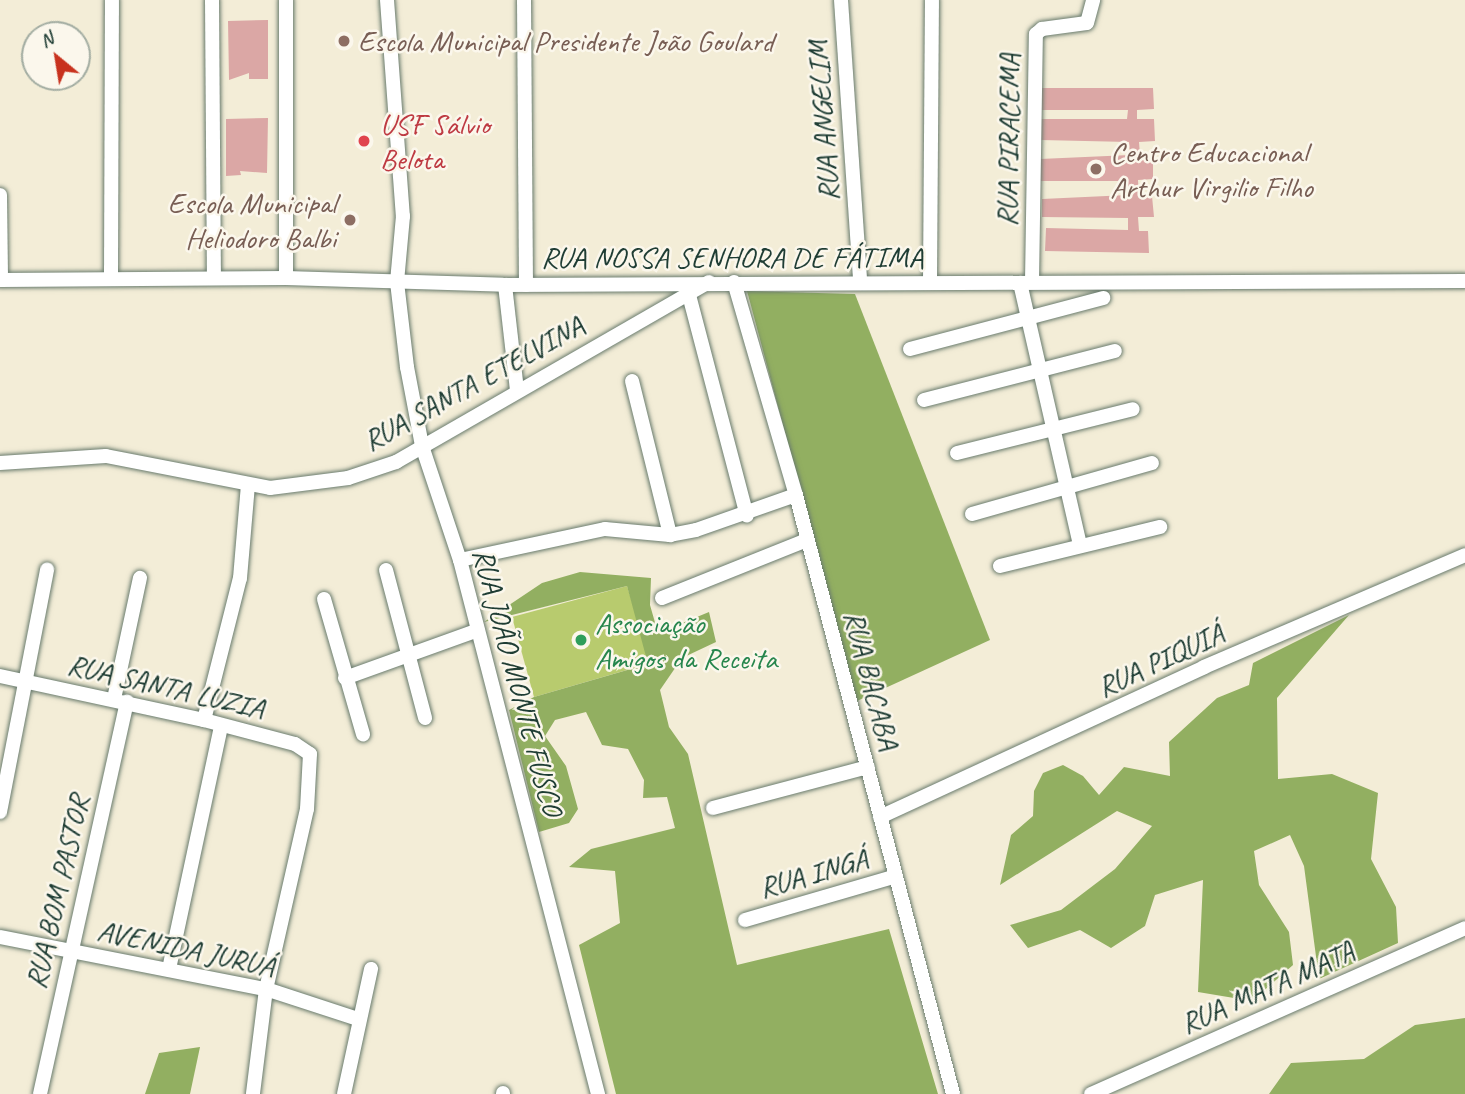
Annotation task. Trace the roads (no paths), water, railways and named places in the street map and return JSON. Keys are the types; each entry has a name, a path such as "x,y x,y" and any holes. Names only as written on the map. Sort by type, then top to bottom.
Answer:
{"street":[{"path":"111,276 112,0"},
{"path":"212,0 214,278"},
{"path":"286,0 286,278"},
{"name":"RUA JOÃO MONTE FUSCO","path":"387,0 403,216 397,282 422,446 460,560 598,1094"},
{"path":"524,0 526,285"},
{"name":"RUA ANGELIM","path":"841,0 860,281"},
{"path":"930,282 932,0"},
{"name":"RUA PIRACEMA","path":"1026,283 1035,34 1042,29 1087,23 1093,0"},
{"path":"0,195 1,280"},
{"name":"RUA NOSSA SENHORA DE FÁTIMA","path":"1,280 111,276 505,285 710,281 1465,281"},
{"name":"RUA SANTA ETELVINA","path":"0,463 106,456 149,461 248,485 309,486 348,478 396,462 710,281"},
{"name":"RUA BACABA","path":"734,282 796,495 953,1094"},
{"path":"1026,283 1026,318 1037,372 1080,544"},
{"path":"505,285 517,391"},
{"path":"689,295 747,516"},
{"path":"910,349 1103,298"},
{"path":"924,400 1115,351"},
{"path":"632,381 670,535"},
{"path":"957,453 1133,409"},
{"path":"972,514 1152,463"},
{"path":"204,720 240,578 248,485"},
{"path":"460,560 605,529 670,535 747,516 796,495"},
{"path":"1000,566 1080,544 1160,527"},
{"path":"662,598 807,540"},
{"name":"RUA PIQUIÁ","path":"880,817 1204,667 1465,555"},
{"path":"0,812 28,681 47,570"},
{"path":"386,570 425,718"},
{"name":"RUA BOM PASTOR","path":"40,1094 120,700 140,578"},
{"path":"324,599 363,734"},
{"path":"345,678 478,630"},
{"name":"RUA SANTA LUZIA","path":"0,676 204,720 305,749 312,761 307,809 266,989"},
{"path":"169,969 221,726"},
{"path":"713,808 868,767"},
{"name":"RUA INGÁ","path":"745,920 897,876"},
{"name":"RUA MATA MATA","path":"1091,1094 1465,928"},
{"name":"AVENIDA JURUÁ","path":"0,937 266,989 359,1019"},
{"path":"344,1094 371,969"},
{"path":"253,1094 266,989"}],"place":[{"name":"Escola Municipal Presidente João Goulard","path":"344,41"},
{"name":"USF Sálvio Belota","path":"364,141"},
{"name":"Centro Educacional Arthur Virgilio Filho","path":"1096,169"},
{"name":"Escola Municipal Heliodoro Balbi","path":"350,220"},
{"name":"Associação Amigos da Receita","path":"581,640"}]}
